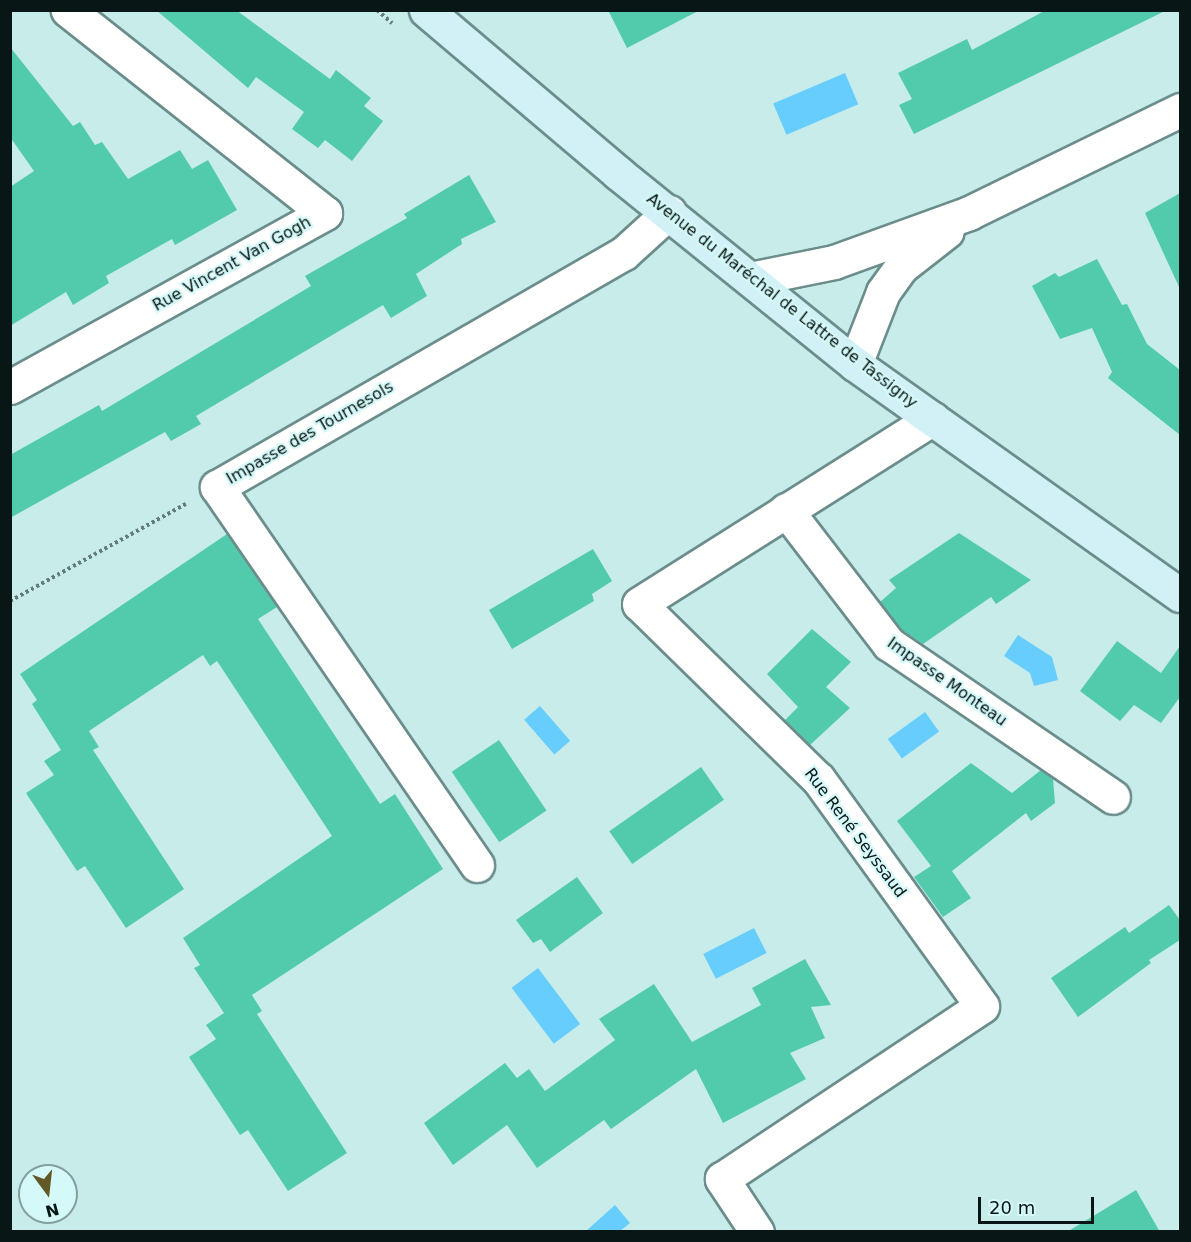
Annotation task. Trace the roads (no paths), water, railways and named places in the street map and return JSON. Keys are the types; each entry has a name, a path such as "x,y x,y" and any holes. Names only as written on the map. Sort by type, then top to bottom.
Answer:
{"main road":[{"name":"Avenue du Maréchal de Lattre de Tassigny","path":"426,10 855,364 1180,595"}],"street":[{"name":"Rue Vincent Van Gogh","path":"10,387 325,213 68,10"},
{"path":"750,279 834,262 969,213 1180,110"},
{"name":"Impasse des Tournesols","path":"477,865 217,487 624,253 669,212"},
{"path":"855,364 883,292 901,267 969,213"},
{"name":"Rue René Seyssaud","path":"757,1232 722,1179 982,1006 818,779 639,604 932,419"},
{"name":"Impasse Monteau","path":"786,510 889,644 1113,797"}],"water":[{"path":"845,73 858,104 786,135 773,103"},
{"path":"1018,635 1052,657 1058,680 1034,686 1030,673 1004,656"},
{"path":"540,706 570,741 554,754 524,720"},
{"path":"925,712 939,731 902,758 888,739"},
{"path":"754,928 767,953 716,979 703,954"},
{"path":"538,968 580,1024 554,1044 512,988"},
{"path":"615,1205 630,1223 620,1231 586,1231"}]}
